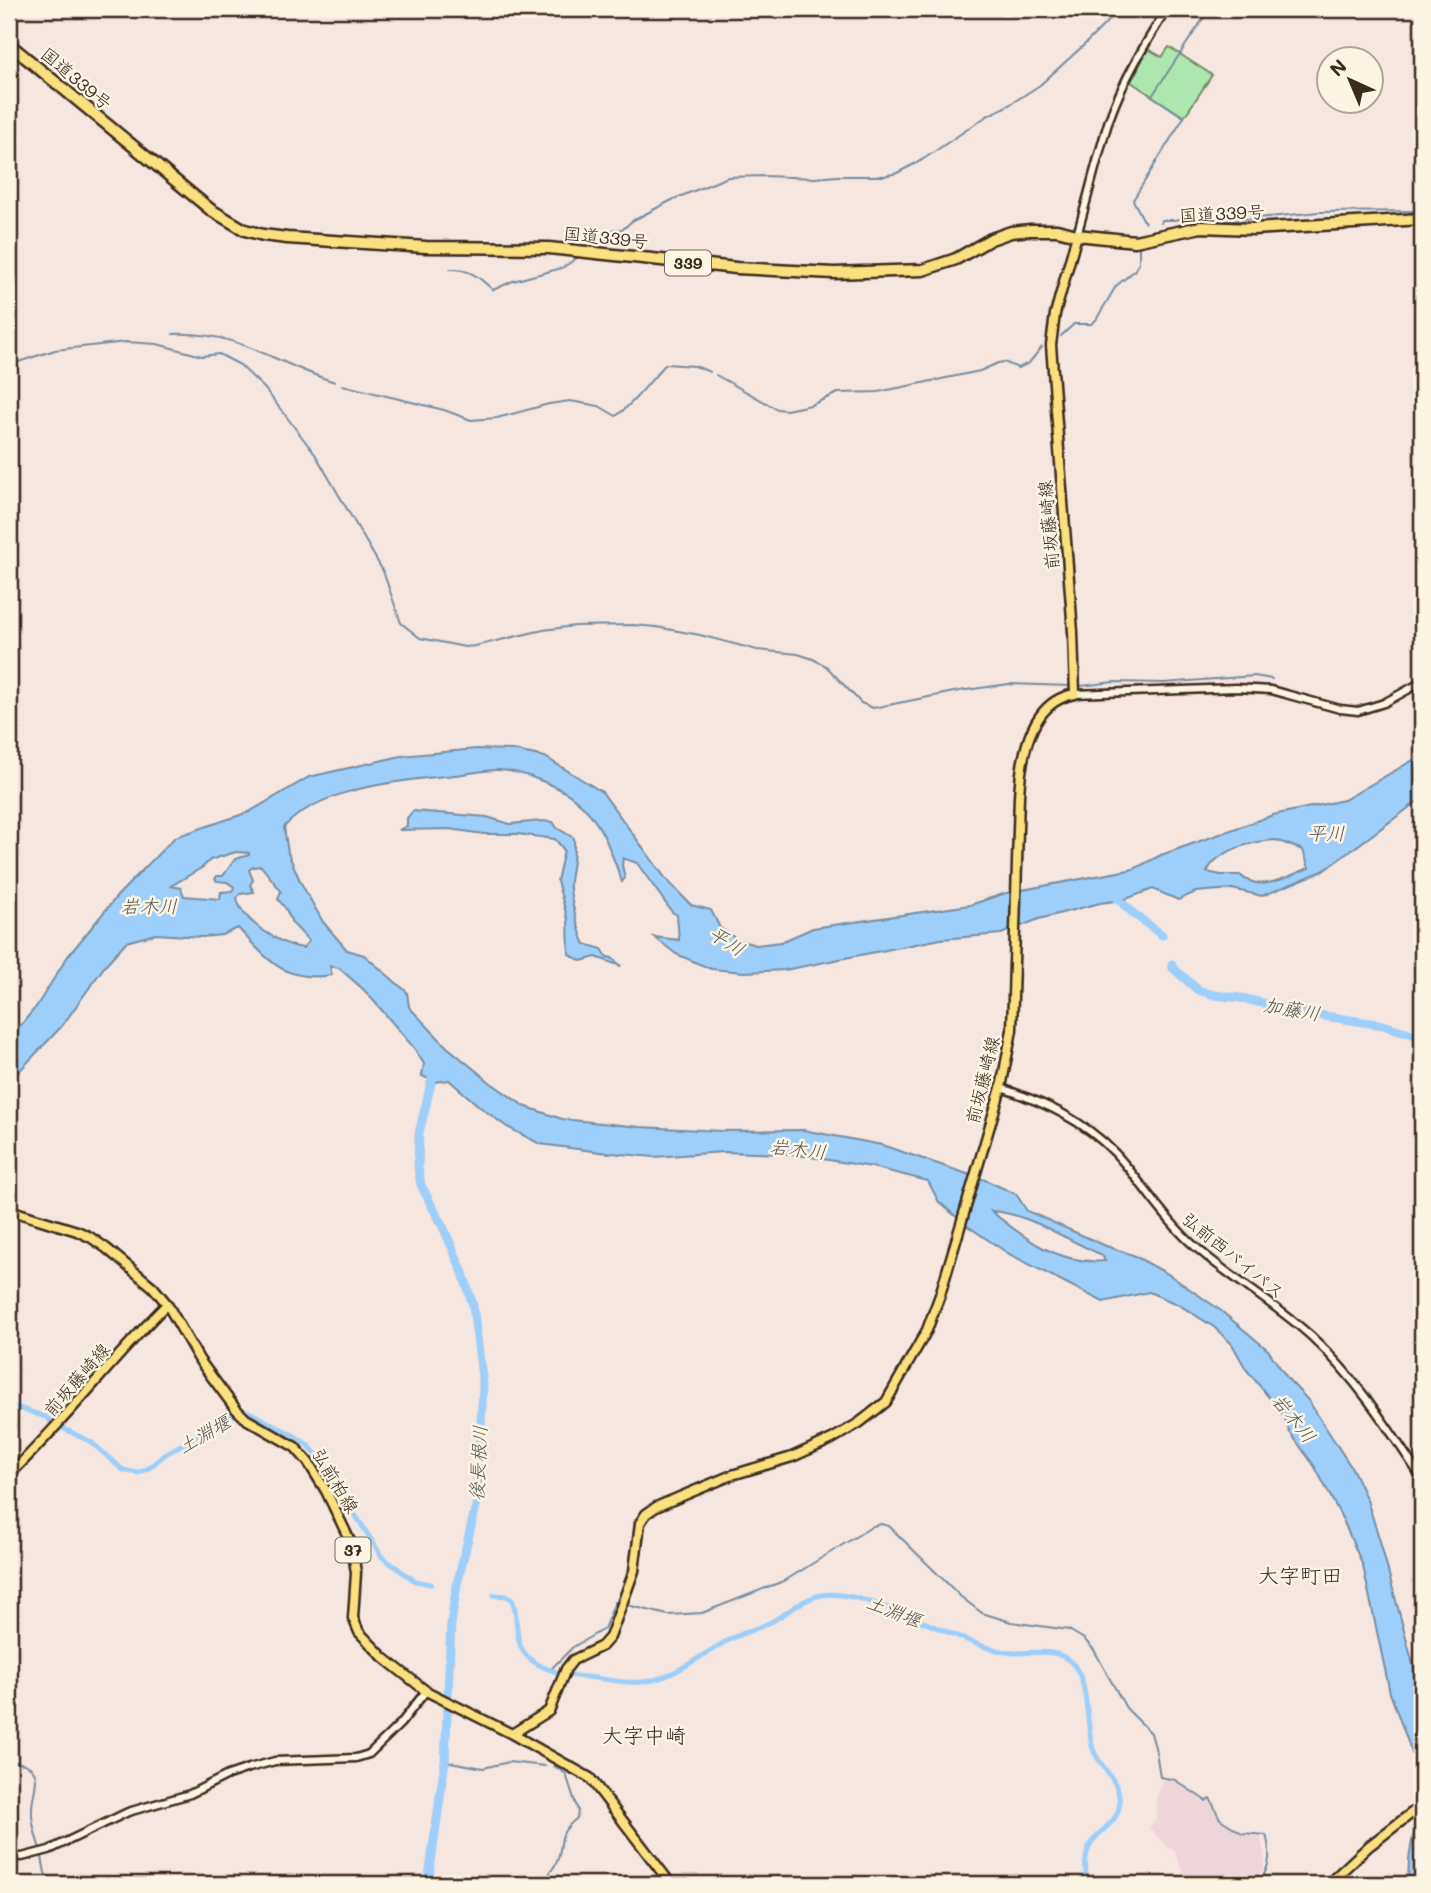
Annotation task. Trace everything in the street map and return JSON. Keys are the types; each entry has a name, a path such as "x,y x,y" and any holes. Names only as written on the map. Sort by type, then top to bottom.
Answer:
{"highway":[{"name":"国道339号","path":"9,44 211,210 233,224 263,235 438,247 548,248 736,268 834,273 923,270 941,265 990,239 1011,232 1043,229 1135,241 1201,227 1253,229 1422,219"}],"main road":[{"name":"前坂藤崎線","path":"512,1734 549,1711 573,1660 602,1646 611,1637 634,1571 639,1527 646,1514 656,1507 732,1475 792,1457 832,1439 880,1408 918,1348 933,1315 1001,1088 1012,1030 1023,758 1037,720 1048,705 1063,696 1075,694 1073,632 1051,345 1053,322 1077,235"},
{"name":"弘前柏線","path":"9,1210 90,1237 133,1269 167,1304 200,1361 235,1408 246,1419 295,1447 312,1467 352,1545 356,1573 353,1608 356,1625 384,1658 427,1692 512,1734 590,1779 671,1884"},
{"name":"前坂藤崎線","path":"9,1475 53,1431 133,1338 167,1304"},
{"path":"1328,1884 1368,1846 1422,1805"}],"street":[{"path":"1077,235 1110,119 1130,72 1167,9"},
{"path":"1075,694 1236,688 1271,690 1340,709 1358,711 1384,703 1422,682"},
{"name":"弘前西バイパス","path":"1001,1088 1052,1107 1099,1138 1167,1219 1192,1244 1311,1336 1344,1370 1368,1399 1422,1479"},
{"path":"9,1856 22,1857 49,1850 128,1812 190,1794 248,1768 275,1761 356,1758 369,1754 401,1723 427,1692"}],"shaded area":[{"path":"1162,1779 1179,1783 1205,1803 1209,1801 1220,1821 1241,1833 1261,1837 1265,1862 1263,1869 1250,1884 1188,1884 1174,1850 1168,1848 1149,1827 1156,1819 1156,1798"}],"green space":[{"path":"1169,47 1212,75 1184,117 1131,82 1148,49 1162,57"}],"water":[{"name":"岩木川","path":"476,749 512,750 545,757 602,792 666,879 691,905 711,910 720,928 738,940 756,945 781,942 813,928 970,905 1006,893 1134,869 1161,855 1273,815 1344,800 1422,755 1422,798 1323,871 1262,896 1232,889 1196,892 1178,900 1153,889 1123,900 1100,903 1039,919 1001,934 941,939 785,970 744,972 711,969 676,954 654,937 679,940 677,915 672,912 637,863 623,858 625,878 622,882 605,838 585,808 560,789 527,776 492,770 364,788 319,802 284,827 288,853 301,883 323,922 347,950 364,955 407,992 409,1007 447,1047 524,1106 562,1119 640,1127 722,1131 803,1130 882,1145 985,1180 1016,1194 1027,1211 1133,1255 1168,1274 1220,1310 1268,1350 1288,1379 1308,1400 1353,1470 1367,1500 1422,1698 1422,1780 1390,1693 1363,1566 1343,1520 1315,1467 1289,1431 1284,1416 1246,1369 1232,1344 1214,1327 1179,1305 1149,1292 1103,1302 1009,1254 966,1225 939,1202 928,1181 872,1167 792,1154 723,1152 654,1157 540,1144 507,1127 449,1080 435,1082 422,1076 424,1064 414,1048 364,990 339,968 330,966 332,975 315,977 289,972 268,959 238,928 222,935 202,937 156,934 126,942 107,963 62,1026 9,1082 9,1039 36,1007 68,956 118,895 175,837 249,812 309,777 401,756","holes":["1276,840 1303,850 1309,868 1265,883 1256,883 1240,875 1207,872 1212,864 1227,852","236,852 249,853 235,859 223,876 217,876 215,879 234,887 233,891 221,892 220,899 184,896 181,888 171,886 210,860","261,866 281,891 278,899 292,923 309,941 303,948 263,931 240,907 237,898 240,894 254,892 250,885 253,880 249,870","991,1211 1033,1222 1102,1255 1105,1261 1073,1259 1058,1254 1030,1240"]},
{"path":"413,811 487,817 510,824 553,822 557,828 574,838 570,886 585,944 602,949 607,957 621,966 596,957 581,961 569,954 568,920 557,881 564,850 555,839 449,829 399,830 407,826 407,818"},
{"path":"1422,1806 1422,1884 1409,1884 1410,1854"}],"waterway":[{"path":"589,248 614,229 622,230 632,221 674,199 728,177 815,178 884,176 897,173 1040,85 1120,9"},
{"path":"1145,223 1133,200 1184,117 1152,96 1203,19 1206,9"},
{"path":"1161,223 1162,220 1196,216 1228,221 1319,212 1422,211"},
{"path":"1150,243 1160,242"},
{"path":"1061,336 1074,324 1091,324 1096,320 1116,286 1134,271 1139,263 1139,245"},
{"path":"450,269 463,270 474,275 493,290 513,281 562,268 580,256"},
{"path":"173,334 197,334 238,343 335,382"},
{"path":"9,365 55,350 126,342 157,344 202,356 219,354 240,365 265,389 315,454 383,571 401,623 420,638 465,647 575,626 656,627 757,650 798,654 813,659 826,666 861,703 873,708 1009,684 1070,686"},
{"path":"716,375 777,409 786,410 811,405 838,393 878,392 980,371 998,363 1004,362 1018,368 1029,363 1042,347"},
{"path":"342,385 444,410 471,420 497,418 570,401 599,406 616,416 666,364 695,366 710,372"},
{"path":"1081,686 1254,676 1272,679"},
{"name":"加藤川","path":"1112,893 1162,935"},
{"name":"加藤川","path":"1172,964 1173,968 1198,990 1214,995 1383,1025 1422,1037"},
{"name":"後長根川","path":"428,1884 445,1761 451,1624 457,1584 477,1502 483,1385 473,1306 463,1273 445,1231 421,1185 418,1167 419,1133 434,1071"},
{"name":"土淵堰","path":"9,1405 46,1417 52,1423 91,1442 123,1470 138,1473 230,1416 249,1412 308,1445 322,1461 335,1490 358,1519 382,1557 415,1581 431,1584"},
{"path":"627,1605 668,1615 702,1613 786,1580 873,1526 889,1526 961,1597 982,1613 1011,1622 1069,1630 1084,1639 1094,1650 1126,1708 1151,1733 1160,1777 1175,1780 1206,1801 1210,1798 1220,1819 1242,1833 1266,1835 1269,1858 1261,1880 1264,1884"},
{"name":"土淵堰","path":"494,1595 512,1599 520,1645 534,1662 568,1675 620,1682 642,1682 665,1676 727,1641 771,1622 808,1599 822,1595 857,1598 879,1605 982,1646 1013,1653 1057,1654 1070,1661 1081,1678 1092,1746 1115,1783 1119,1796 1117,1814 1095,1838 1087,1853 1087,1884"},
{"path":"550,1670 573,1647 604,1629 615,1602 618,1603"},
{"path":"9,1761 22,1763 34,1772 36,1785 32,1815 40,1849"},
{"path":"445,1761 483,1768 509,1762 545,1766"},
{"path":"543,1884 558,1859 562,1837 577,1818 578,1811 566,1774 554,1766"},
{"path":"42,1857 45,1873 52,1884"}],"district":[{"name":"大字町田","path":"1300,1576"},
{"name":"大字中崎","path":"644,1736"}],"water label":[{"name":"平川","path":"1326,833"},
{"name":"平川","path":"727,941"}]}
